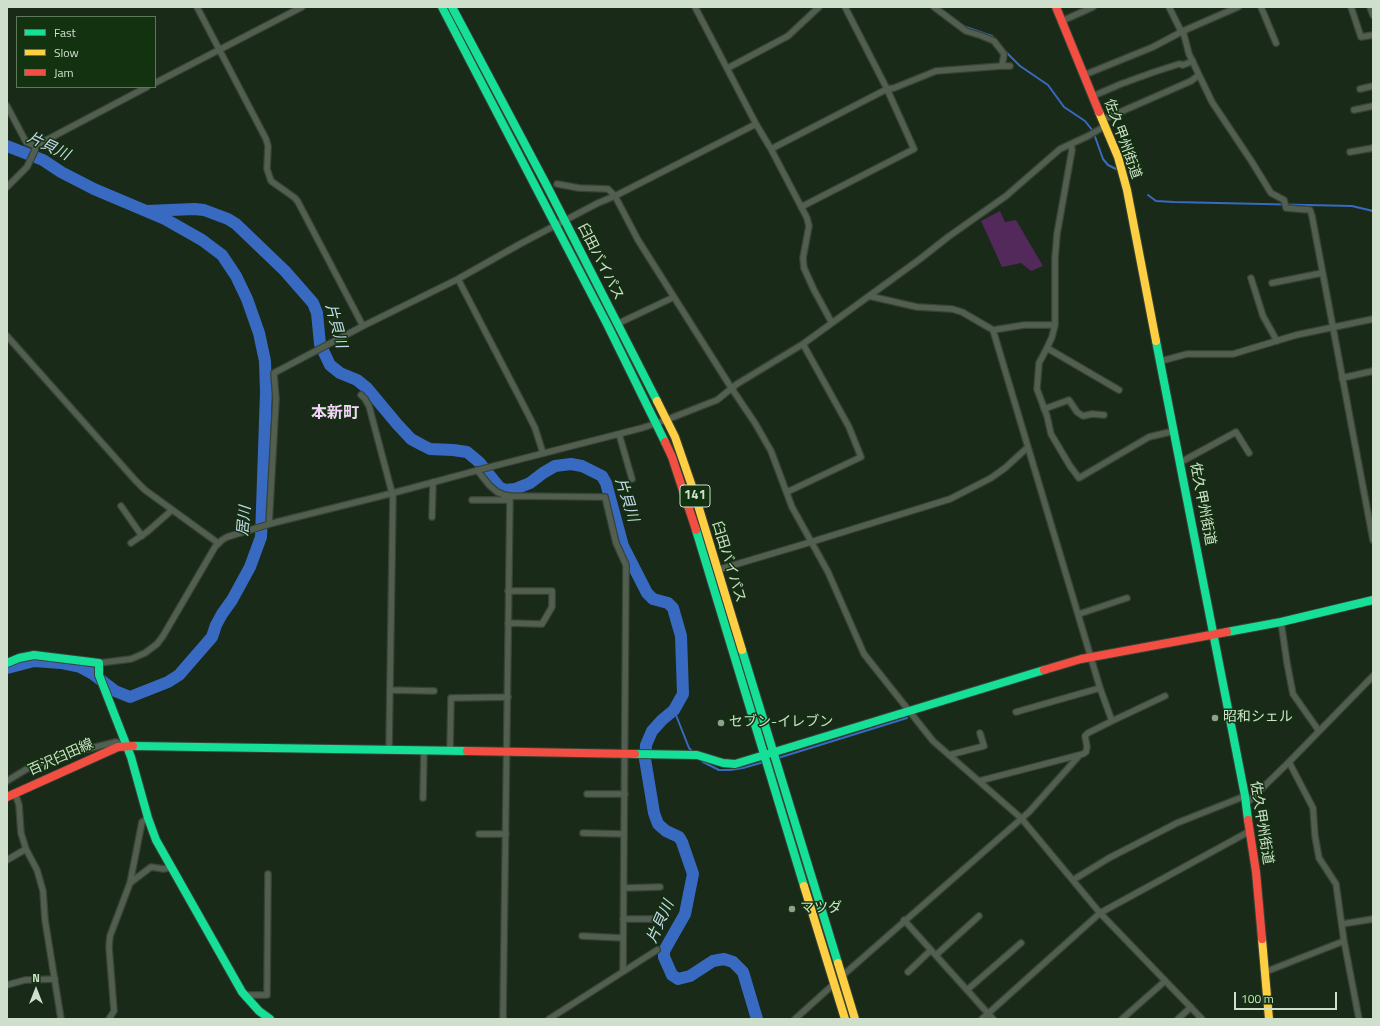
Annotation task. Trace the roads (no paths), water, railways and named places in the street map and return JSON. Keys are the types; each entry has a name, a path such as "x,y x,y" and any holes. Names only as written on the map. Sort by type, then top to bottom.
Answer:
{"main road":[{"name":"臼田バイパス","path":"442,7 657,424 672,457 685,495 845,1019"},
{"name":"臼田バイパス","path":"452,7 564,220 666,420 682,455 772,753 855,1019"},
{"name":"佐久甲州街道","path":"1056,7 1120,163 1127,190 1245,800 1256,872 1269,1019"},
{"path":"123,746 625,753 697,755 719,762 730,764 740,763 1092,657 1281,622 1373,600"},
{"path":"7,663 19,658 34,655 98,663 99,675 123,746 137,774 148,818 156,840 246,997 259,1011 270,1019"},
{"name":"百沢臼田線","path":"7,797 123,746"}],"street":[{"path":"197,7 266,139 268,146 267,169 271,181 298,202 363,326"},
{"path":"156,82 302,7"},
{"path":"695,7 809,222 803,258 804,268 832,323"},
{"path":"728,68 788,36 819,7"},
{"path":"801,207 914,148 887,89 845,7"},
{"path":"934,7 966,31 994,41 1004,54 1002,66"},
{"path":"1062,21 1093,7"},
{"path":"1169,7 1180,29 1183,31 1189,54 1212,102 1271,193 1284,200 1286,208 1310,210 1373,540"},
{"path":"1084,76 1153,47 1183,31 1238,7"},
{"path":"1261,7 1276,43"},
{"path":"1351,7 1361,36 1373,34"},
{"path":"1370,7 1373,15"},
{"path":"1092,96 1128,81 1192,61"},
{"path":"771,149 887,89 894,88 936,71 1010,66"},
{"path":"98,663 131,659 145,653 157,644 218,544 227,537 258,527 657,424 717,400 803,344 1006,196 1060,149 1088,136 1103,123 1191,81 1199,75"},
{"path":"1360,89 1373,86"},
{"path":"7,187 26,170 35,148 145,88"},
{"path":"7,106 26,142 35,148"},
{"path":"1354,110 1373,106"},
{"path":"267,525 276,400 274,373 363,326 458,279 598,202 615,196 756,124"},
{"path":"1071,144 1072,150 1057,234 1055,258 1055,325 1052,337 1038,363 1036,384 1044,409 1048,416 1051,434 1079,478 1150,437 1174,431"},
{"path":"1350,152 1373,148"},
{"path":"557,184 579,188 608,189 615,196 638,240 755,423 771,451 792,507 828,572 864,654 910,712 913,718 933,741 948,755 1021,818 1100,913 1202,1019"},
{"path":"1272,283 1322,273"},
{"path":"1251,278 1263,316 1277,341"},
{"path":"458,279 535,428 543,453"},
{"path":"869,296 917,307 952,309 962,312 992,330 1024,324 1055,325"},
{"path":"617,324 674,297"},
{"path":"1161,361 1187,354 1233,354 1332,327 1373,319"},
{"path":"992,330 1092,657 1100,688 1112,721"},
{"path":"7,336 145,490 218,544"},
{"path":"787,492 861,457 849,427 803,344"},
{"path":"1047,348 1119,390"},
{"path":"1342,378 1373,371"},
{"path":"361,395 369,406 393,493 389,750"},
{"path":"1044,409 1069,400 1074,406 1074,409 1083,416 1092,414 1104,415"},
{"path":"1180,462 1236,432 1249,453"},
{"path":"620,434 632,479"},
{"path":"717,570 932,505 965,492 991,478 1005,468 1028,447"},
{"path":"478,470 489,485 497,492 510,498"},
{"path":"432,482 432,517"},
{"path":"472,500 605,497 616,543 626,566 625,794 622,972"},
{"path":"503,1019 510,498"},
{"path":"121,506 142,536"},
{"path":"131,543 142,536 172,510"},
{"path":"508,591 552,591 552,607 542,624 508,624"},
{"path":"1079,614 1127,598"},
{"path":"1281,622 1293,694 1319,731"},
{"path":"1073,880 1109,858 1177,823 1245,800 1289,762 1373,676"},
{"path":"1016,712 1100,688"},
{"path":"390,690 434,691"},
{"path":"979,781 1078,756 1086,752 1084,740 1088,733 1165,696"},
{"path":"450,751 451,698 508,697"},
{"path":"948,755 984,746 980,733"},
{"path":"7,781 30,767 54,757 116,742 123,746"},
{"path":"423,798 424,750"},
{"path":"795,1019 904,920 1029,812 1078,756"},
{"path":"1289,762 1312,808 1319,858 1336,884 1344,941 1359,1019"},
{"path":"15,793 19,805 21,833 26,850 37,870 43,891 45,920 61,1019"},
{"path":"587,794 625,794"},
{"path":"109,1019 114,1012 109,947 110,936 130,883 142,822 148,818"},
{"path":"982,1019 1100,913 1250,831"},
{"path":"583,833 624,834"},
{"path":"479,834 506,834"},
{"path":"7,860 26,850"},
{"path":"130,883 151,867 171,867"},
{"path":"246,997 250,995 266,995 268,874"},
{"path":"624,888 660,887"},
{"path":"936,955 979,916"},
{"path":"1342,924 1373,918"},
{"path":"623,919 661,919"},
{"path":"904,920 993,1019"},
{"path":"582,936 623,938"},
{"path":"1265,972 1344,941"},
{"path":"967,990 1021,943"},
{"path":"549,1019 657,950"},
{"path":"908,972 931,950"},
{"path":"7,985 25,980 55,979"},
{"path":"1122,1019 1165,981"},
{"path":"1178,1019 1191,1007"}],"waterway":[{"path":"963,26 992,36 995,39"},
{"path":"1004,50 1020,66 1048,85 1064,107 1085,121 1093,131 1103,159 1108,165 1116,169"},
{"name":"居川","path":"7,146 43,160 61,172 94,189 165,219 202,240 222,255 236,276 247,299 259,333 265,361 266,392 261,537 250,567 216,625 212,637 179,675 168,682 130,697 115,691 93,674 80,667 61,663 34,661 7,668"},
{"path":"1148,195 1156,201 1352,206 1373,211"},
{"name":"片貝川","path":"147,211 204,210 228,219 236,224 285,271 313,303 317,313 320,344 330,365 340,373 357,380 367,388 411,439 430,449 467,452 479,462 499,487 505,490 515,489 530,483 555,466 571,464 582,466 602,476 606,483 623,546 647,593 653,599 668,603 673,608 681,636 683,694 674,710 652,731 646,745 645,759 654,813 658,824 666,831 679,837 693,874 685,914 664,951 664,957 672,975 678,979 690,976 713,961 724,959 733,962 743,972 757,1019"},
{"path":"674,710 689,748 693,752"},
{"path":"778,758 907,718"},
{"path":"700,759 719,770 743,768 764,762"}],"place":[{"name":"昭和シェル","path":"1215,718"},
{"name":"セブン-イレブン","path":"721,723"},
{"name":"マツダ","path":"792,909"}],"district":[{"name":"本新町","path":"335,414"}]}
